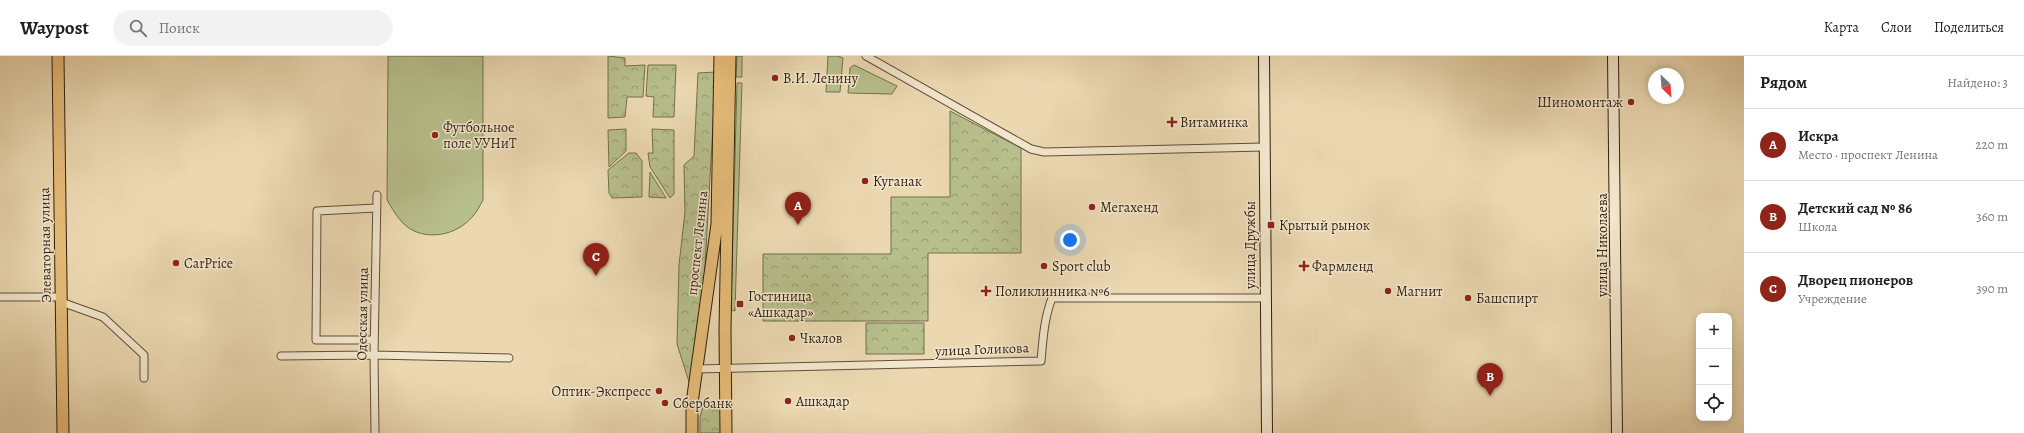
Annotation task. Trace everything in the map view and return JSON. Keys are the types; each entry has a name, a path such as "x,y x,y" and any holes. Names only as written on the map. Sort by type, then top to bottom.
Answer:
{"main road":[{"name":"Элеваторная улица","path":"58,56 63,433"},
{"name":"проспект Ленина","path":"692,433 692,403 717,224 720,56"},
{"name":"проспект Ленина","path":"726,433 725,369 730,56"},
{"name":"улица Дружбы","path":"1264,56 1264,298 1267,433"},
{"name":"улица Николаева","path":"1613,56 1617,433"}],"street":[{"path":"866,56 1031,149 1044,152 1264,147"},
{"name":"Одесская улица","path":"375,433 374,340 377,195"},
{"path":"374,340 316,340 317,211 376,208"},
{"path":"0,297 61,300 103,317 144,355 144,378"},
{"name":"улица Голикова","path":"696,370 1041,361 1043,331 1052,298 1264,298"},
{"path":"281,356 374,355 509,358"}],"green space":[{"name":"Футбольное поле УУНиТ","path":"388,56 483,56 483,200 476,213 466,223 449,232 431,235 421,234 413,230 405,225 387,200"},
{"path":"608,56 625,58 625,66 645,65 643,97 627,97 625,117 608,118"},
{"path":"737,56 742,56 742,77 736,77"},
{"path":"828,56 838,56 843,58 840,92 826,92"},
{"path":"648,65 676,65 674,117 653,117 654,97 646,96"},
{"path":"854,65 897,86 892,94 848,93 850,68"},
{"path":"716,72 703,302 690,385 677,344 679,265 685,212 684,165 694,156 698,73"},
{"path":"737,83 742,83 735,311 731,310"},
{"path":"950,111 1021,148 1021,253 928,253 928,321 763,321 763,254 891,254 891,197 950,197"},
{"path":"626,129 626,151 609,167 608,130"},
{"path":"652,129 674,130 674,194 670,198 650,167 648,153 653,153"},
{"path":"629,153 636,153 642,161 642,197 612,198 609,193 608,170"},
{"path":"650,172 666,198 649,197"},
{"path":"866,323 924,323 924,354 866,354"},
{"path":"704,402 717,402 722,413 722,433 700,433 700,417"}],"place":[{"name":"В.И. Ленину","path":"775,78"},
{"name":"Шиномонтаж","path":"1631,102"},
{"name":"Витаминка","path":"1172,122"},
{"name":"Футбольное поле УУНиТ","path":"435,135"},
{"name":"Куганак","path":"865,181"},
{"name":"Мегахенд","path":"1092,207"},
{"name":"Искра","path":"798,225"},
{"name":"Крытый рынок","path":"1271,225"},
{"name":"CarPrice","path":"176,263"},
{"name":"Sport club","path":"1044,266"},
{"name":"Фармленд","path":"1304,266"},
{"name":"Дворец пионеров","path":"596,276"},
{"name":"Поликлинника №6","path":"986,291"},
{"name":"Магнит","path":"1388,291"},
{"name":"Башспирт","path":"1468,298"},
{"name":"Гостиница «Ашкадар»","path":"740,304"},
{"name":"Чкалов","path":"792,338"},
{"name":"Оптик-Экспресс","path":"659,391"},
{"name":"Детский сад № 86","path":"1490,396"},
{"name":"Ашкадар","path":"788,401"},
{"name":"Сбербанк","path":"665,403"}]}
